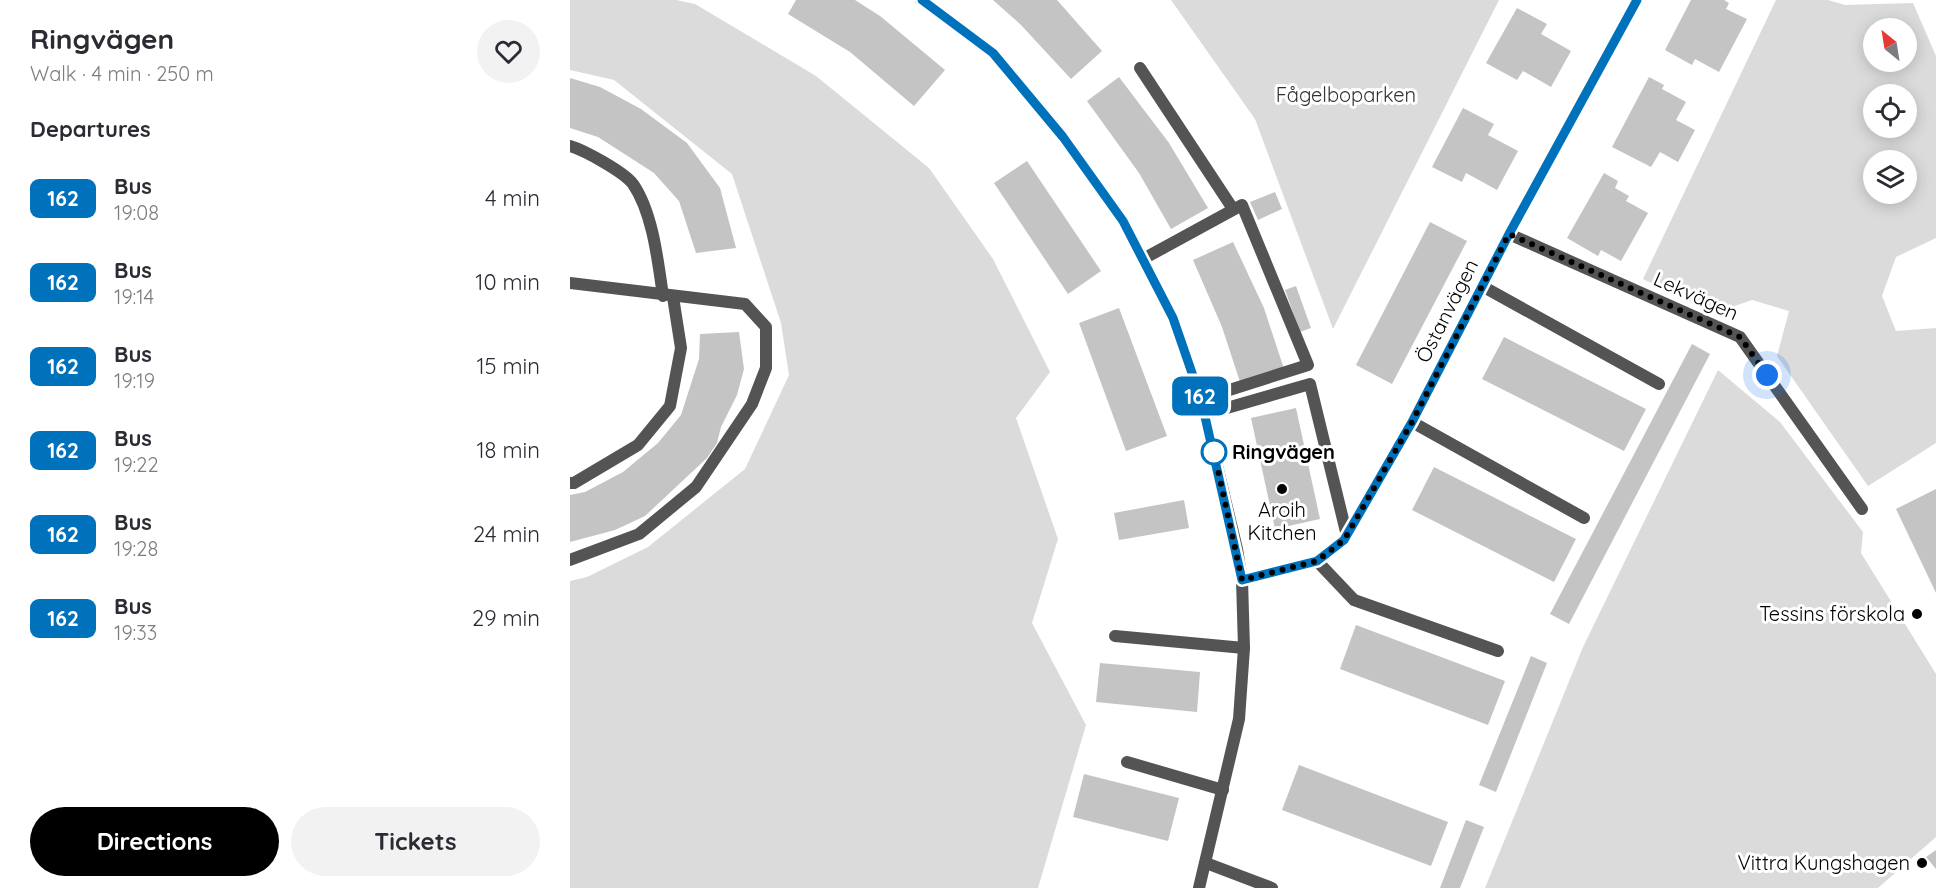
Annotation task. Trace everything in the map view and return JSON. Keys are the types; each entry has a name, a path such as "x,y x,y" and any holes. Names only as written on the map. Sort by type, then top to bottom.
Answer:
{"street":[{"path":"921,0 993,53 1063,137 1123,221 1173,318 1206,414 1242,580 1244,648 1239,719 1199,888"},
{"name":"Östanvägen","path":"1242,580 1317,561 1347,536 1412,422 1509,234 1637,0"},
{"path":"1140,68 1233,209"},
{"path":"570,146 585,150 632,183 654,234 681,348 670,406 638,445 574,483 570,483"},
{"path":"1143,259 1242,205 1308,365 1201,399"},
{"name":"Lekvägen","path":"1509,234 1740,337 1862,509"},
{"path":"570,283 745,304 766,327 766,368 752,404 696,487 639,534 570,560"},
{"path":"1482,286 1659,384"},
{"path":"1206,414 1310,384 1347,536"},
{"path":"1412,422 1584,518"},
{"path":"1317,561 1354,600 1498,651"},
{"path":"1115,636 1244,648"},
{"path":"1127,762 1222,790"},
{"path":"1206,863 1272,888"}],"green space":[{"path":"570,0 676,0 695,4 816,76 929,168 993,259 1050,372 1016,418 1058,539 1032,623 1086,725 1038,888 570,888 570,581 587,577 648,547 745,469 789,375 781,323 732,174 614,80 570,70"},
{"name":"Fågelboparken","path":"1171,0 1499,0 1333,329 1255,119"},
{"path":"1776,0 1828,0 1845,5 1913,3 1936,56 1936,238 1896,257 1882,296 1896,331 1936,328 1936,443 1868,486 1777,356 1789,311 1752,300 1714,313 1643,279"},
{"path":"1718,370 1780,422 1863,532 1861,553 1936,674 1936,837 1878,888 1485,888 1583,647"}],"building":[{"path":"796,0 855,0 880,16 945,70 914,106 850,52 788,14"},
{"path":"993,0 1057,0 1102,51 1071,79 1021,25"},
{"path":"1691,0 1724,0 1729,3 1726,9 1747,19 1719,72 1695,59 1692,65 1665,50"},
{"path":"1517,8 1547,24 1541,34 1571,51 1551,87 1523,71 1517,80 1486,63"},
{"path":"1119,77 1169,143 1208,208 1171,229 1139,173 1087,101"},
{"path":"1649,77 1664,85 1662,89 1686,102 1676,120 1695,130 1678,162 1660,152 1651,167 1612,147"},
{"path":"570,78 600,87 641,109 687,143 720,188 736,248 696,253 679,201 654,173 598,137 570,128"},
{"path":"1463,108 1494,124 1488,135 1518,151 1497,190 1466,173 1462,182 1432,167"},
{"path":"1027,161 1101,271 1068,294 994,183"},
{"path":"1604,173 1618,181 1615,188 1629,196 1626,201 1648,213 1621,261 1601,250 1598,256 1567,238"},
{"path":"1275,192 1282,209 1258,220 1250,202"},
{"path":"1430,222 1467,241 1392,384 1356,365"},
{"path":"1233,242 1264,308 1285,372 1241,385 1222,327 1193,260"},
{"path":"1296,286 1311,328 1300,332 1285,290"},
{"path":"1119,308 1167,436 1126,451 1079,323"},
{"path":"739,332 744,369 737,395 721,427 717,443 707,458 645,516 615,530 570,542 570,495 585,492 623,472 658,443 681,415 699,359 700,334"},
{"path":"1504,337 1646,409 1624,451 1482,379"},
{"path":"1692,344 1710,354 1569,624 1550,614"},
{"path":"1296,408 1320,519 1275,529 1251,418"},
{"path":"1434,467 1576,539 1554,582 1412,510"},
{"path":"1936,489 1936,593 1896,509"},
{"path":"1184,500 1189,528 1119,540 1114,513"},
{"path":"1356,625 1505,681 1488,725 1340,669"},
{"path":"1531,656 1547,663 1496,792 1479,785"},
{"path":"1100,663 1200,672 1197,712 1096,702"},
{"path":"1299,765 1448,822 1431,866 1282,810"},
{"path":"1084,774 1179,798 1168,841 1073,817"},
{"path":"1466,820 1484,827 1460,888 1440,888"},
{"path":"1936,850 1936,869 1926,857"}],"bus line":[{"name":"162","path":"922,0 993,53 1063,137 1123,221 1173,318 1206,414 1242,580 1317,561 1344,540 1412,422 1509,234 1637,0"}],"place":[{"name":"Ringvägen","path":"1214,452"},
{"name":"Aroih Kitchen","path":"1282,489"},
{"name":"Tessins förskola","path":"1917,614"},
{"name":"Vittra Kungshagen","path":"1922,863"}],"route":[{"path":"1214,452 1242,580 1317,561 1344,540 1363,510 1412,422 1509,234 1740,337 1767,375"}]}
